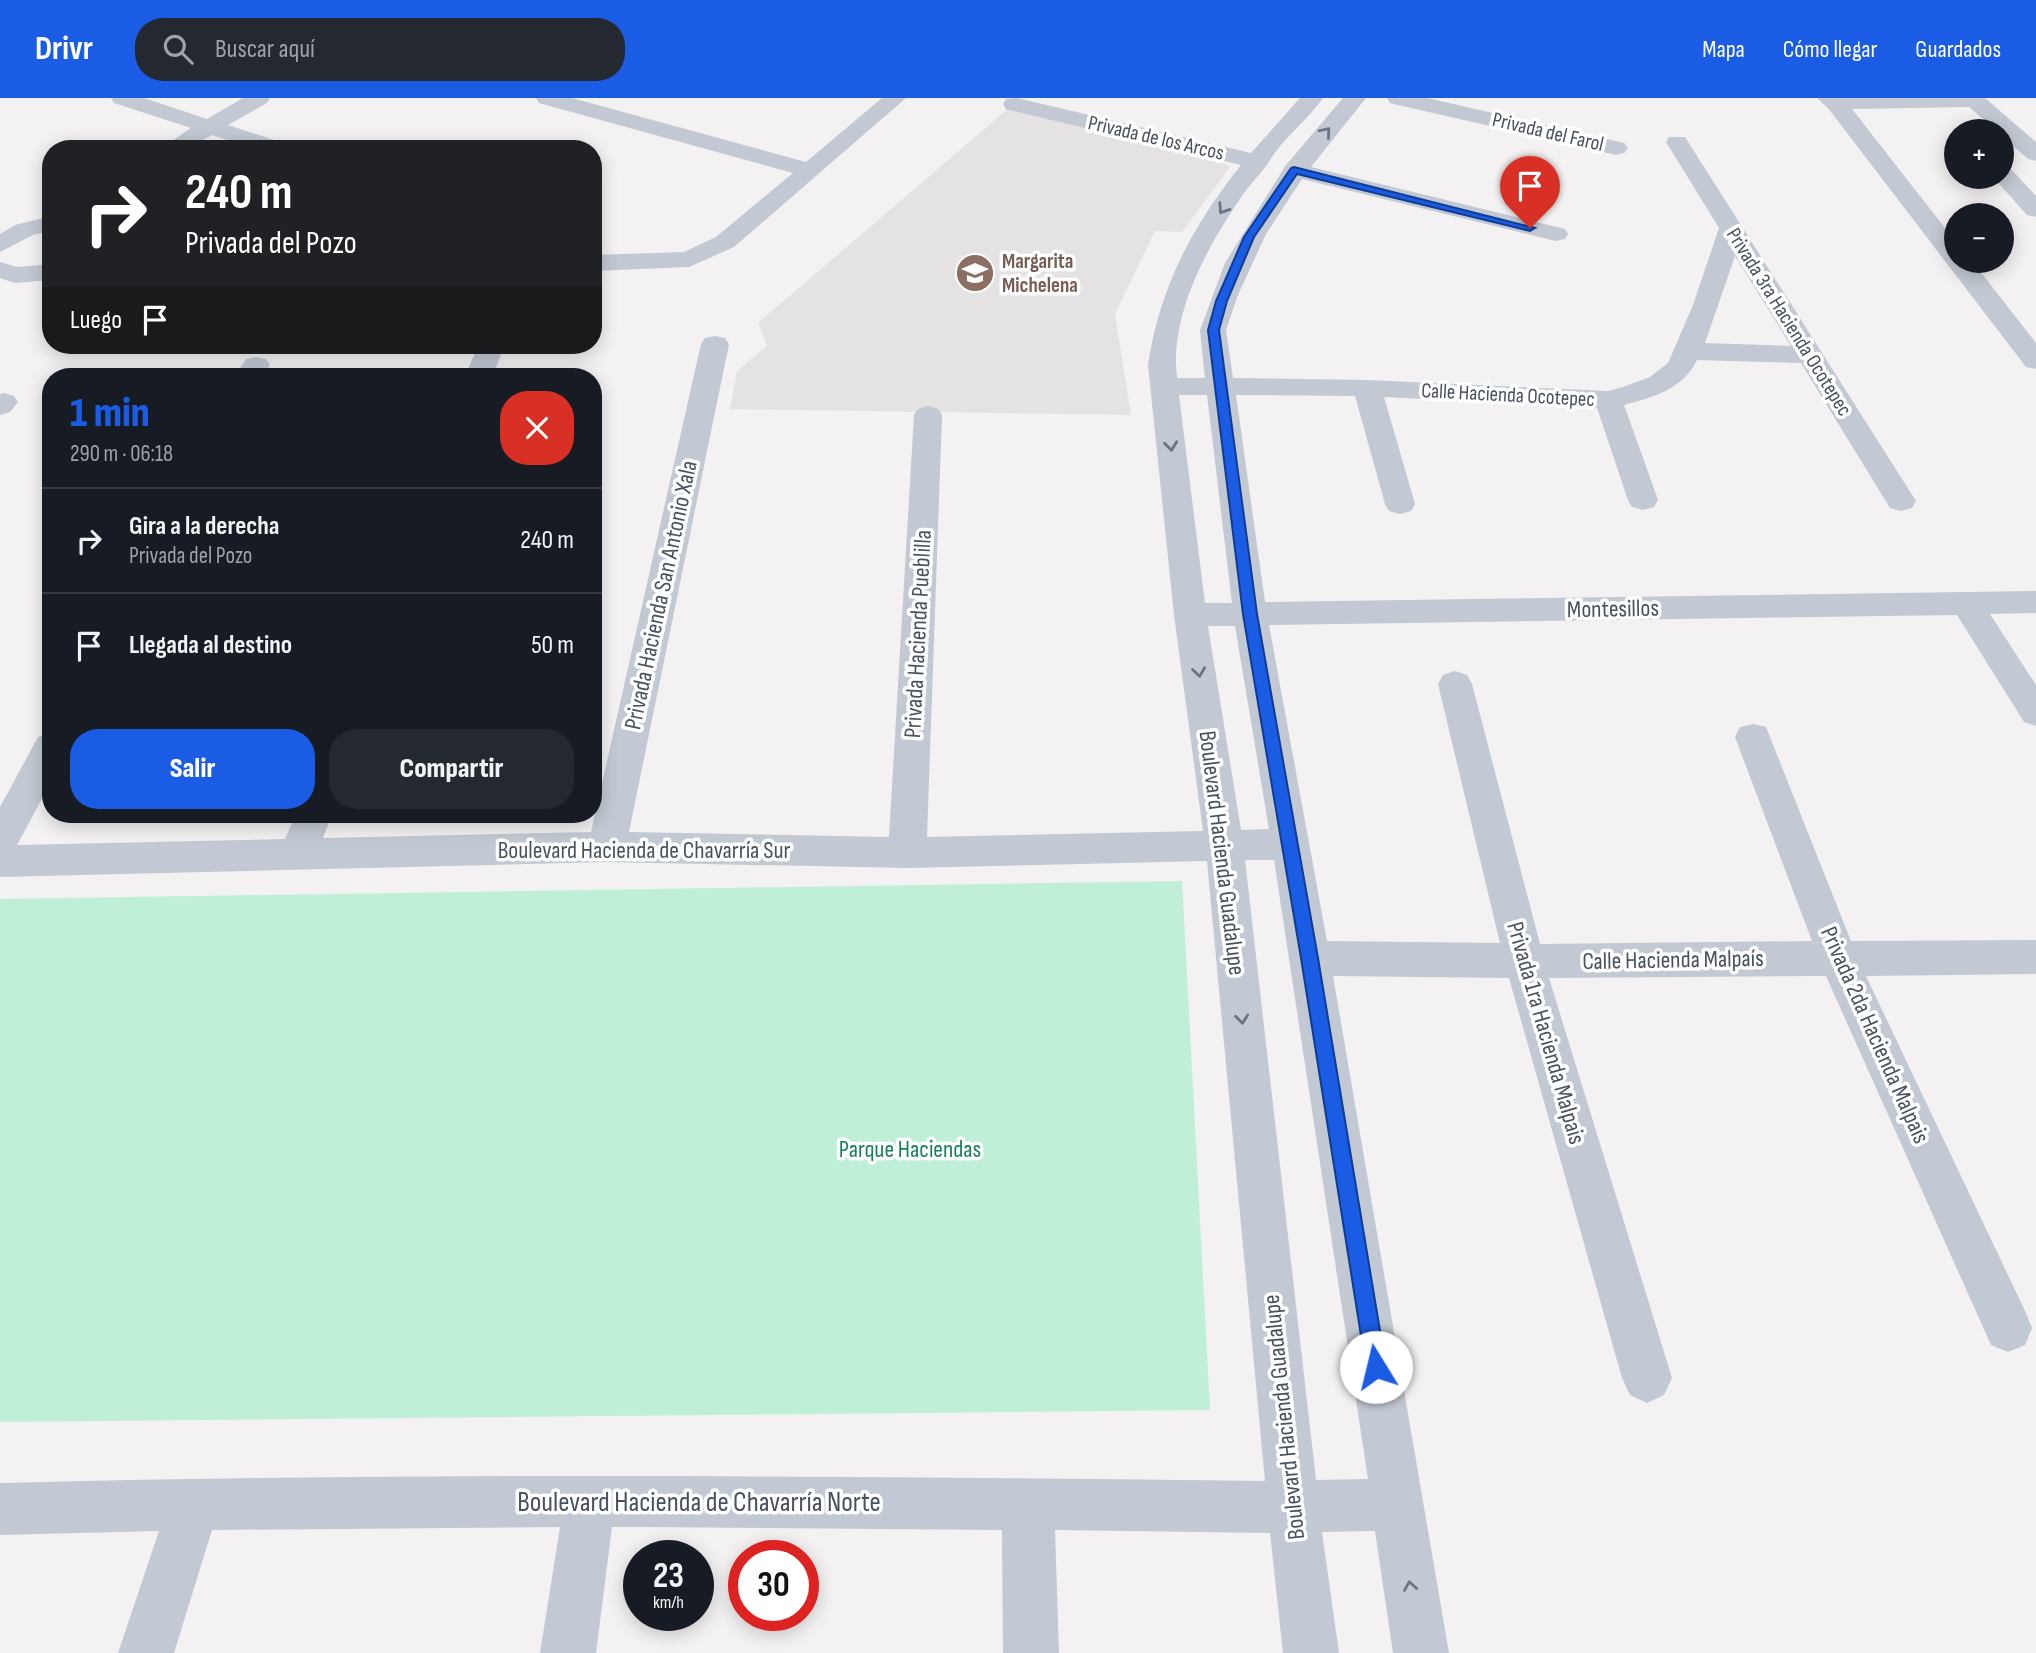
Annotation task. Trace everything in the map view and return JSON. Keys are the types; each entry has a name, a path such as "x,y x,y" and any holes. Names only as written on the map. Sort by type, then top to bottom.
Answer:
{"street":[{"path":"122,98 251,140"},
{"path":"172,140 199,123 230,98"},
{"path":"199,123 260,98"},
{"path":"547,98 810,170"},
{"path":"602,264 689,259 725,242 895,98"},
{"name":"Boulevard Hacienda Guadalupe","path":"1311,1653 1293,1507 1224,844 1190,615 1164,386 1164,335 1185,274 1223,207 1312,98"},
{"path":"1355,98 1294,170 1249,237 1213,330 1250,614 1310,958 1421,1653"},
{"name":"Privada del Farol","path":"1398,98 1616,148"},
{"path":"1832,100 1973,99 2036,154"},
{"path":"1832,100 1944,241"},
{"path":"1936,100 1953,119"},
{"name":"Privada de los Arcos","path":"1014,104 1258,162"},
{"name":"Privada 3ra Hacienda Ocotepec","path":"1677,142 1900,501"},
{"path":"1294,170 1556,234"},
{"path":"2014,177 2036,178"},
{"path":"2014,186 2036,210"},
{"path":"0,244 23,230 42,225"},
{"name":"Calle Hacienda Ocotepec","path":"1164,386 1367,388 1608,400 1631,394 1674,374 1688,351 1722,263 1731,228"},
{"path":"602,251 637,262"},
{"path":"5,278 42,273"},
{"path":"1969,273 2036,360"},
{"name":"Privada Hacienda San Antonio Xala","path":"607,847 715,344"},
{"path":"1688,351 1809,355"},
{"path":"1367,388 1400,504"},
{"path":"1608,400 1643,500"},
{"name":"Privada Hacienda Pueblilla","path":"907,853 928,415"},
{"name":"Montesillos","path":"1190,615 2036,602"},
{"path":"1966,603 2036,713"},
{"name":"Privada 1ra Hacienda Malpais","path":"1455,684 1524,961 1647,1378"},
{"name":"Privada 2da Hacienda Malpais","path":"1753,737 1838,958 2008,1328"},
{"path":"0,842 42,764"},
{"path":"299,855 311,823"},
{"name":"Boulevard Hacienda de Chavarría Sur","path":"0,861 607,847 907,853 1288,844"},
{"name":"Calle Hacienda Malpaís","path":"1310,958 1524,961 2036,957"},
{"path":"568,1653 590,1501"},
{"name":"Boulevard Hacienda de Chavarría Norte","path":"0,1509 194,1503 590,1501 1293,1507 1398,1504"},
{"path":"146,1653 194,1503"},
{"path":"1028,1504 1031,1653"}],"shaded area":[{"name":"Margarita Michelena","path":"1010,107 1231,166 1182,232 1155,231 1115,314 1131,415 730,409 737,371 767,346 758,323"}],"green space":[{"name":"Parque Haciendas","path":"1182,881 1210,1410 0,1422 0,899"}],"place":[{"name":"Margarita Michelena","path":"975,273"}],"route":[{"path":"1376,1367 1310,958 1250,614 1213,330 1249,237 1294,170 1530,228"}]}
